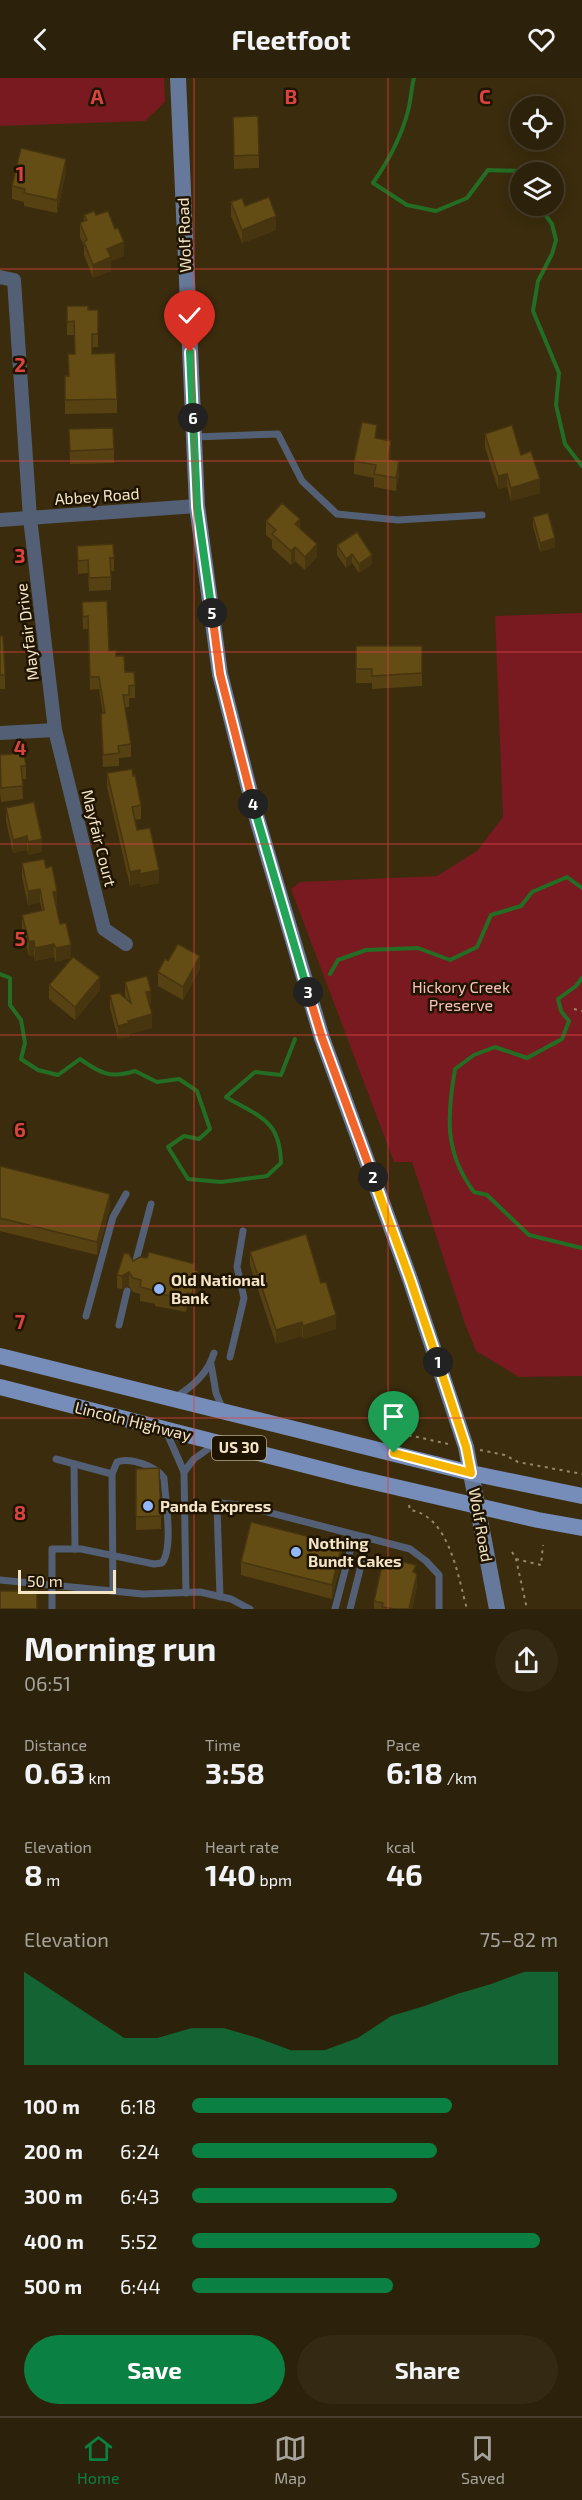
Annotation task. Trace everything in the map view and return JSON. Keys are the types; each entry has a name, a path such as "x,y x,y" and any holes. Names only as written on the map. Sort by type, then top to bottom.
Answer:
{"main road":[{"name":"Wolf Road","path":"178,78 197,506 220,674 255,812 322,1038 410,1279 466,1447 497,1609"},
{"name":"Lincoln Highway","path":"0,1356 471,1473 582,1496"},
{"name":"Lincoln Highway","path":"0,1387 352,1477 582,1528"}],"street":[{"name":"Mayfair Drive","path":"0,277 14,279 30,518 54,730"},
{"name":"Abbey Road","path":"0,520 197,506"},
{"path":"0,732 54,730"},
{"name":"Mayfair Court","path":"54,730 104,929 126,944"}],"lane":[{"path":"194,437 278,434 302,481 337,514 398,520 482,515"},
{"path":"86,1316 113,1217 126,1194"},
{"path":"134,1269 151,1204"},
{"path":"230,1357 244,1298 237,1267 243,1231"},
{"path":"119,1325 128,1291"},
{"path":"174,1398 195,1383 211,1364 214,1353"},
{"path":"211,1364 216,1393 224,1411"},
{"path":"165,1429 180,1458 184,1472 186,1593"},
{"path":"184,1472 194,1459 218,1442"},
{"path":"56,1459 112,1474"},
{"path":"52,1609 52,1549 75,1549 113,1555 144,1563 162,1563 167,1552 168,1532 164,1478 160,1472 120,1460 112,1474 113,1555 113,1591"},
{"path":"74,1464 75,1549"},
{"path":"220,1597 217,1507 221,1503 240,1505 410,1549 439,1575 439,1609"},
{"path":"335,1609 354,1536"},
{"path":"350,1609 368,1538"},
{"path":"0,1580 143,1594 200,1592 250,1609"}],"path":[{"path":"574,1009 582,1011"},
{"path":"504,1455 518,1461 582,1474"},
{"path":"410,1510 418,1511 430,1519 442,1535 458,1568 467,1609"},
{"path":"516,1559 541,1565 543,1545"},
{"path":"512,1552 516,1559 526,1609"}],"green space":[{"path":"0,78 164,78 165,102 145,121 0,126"},
{"name":"Hickory Creek Preserve","path":"582,613 582,1376 519,1377 476,1351 412,1162 394,1162 291,889 300,882 437,876 477,851 503,817 495,616"}],"building":[{"path":"258,116 259,155 234,156 233,117"},
{"path":"21,148 66,159 57,200 24,193 25,189 12,186"},
{"path":"269,197 276,216 242,230 231,202 242,198 245,206"},
{"path":"94,211 96,215 108,211 115,229 118,228 124,242 107,249 111,257 93,265 80,223 87,220 84,215"},
{"path":"67,306 88,306 88,310 98,310 98,334 92,334 92,354 115,353 117,399 65,400 65,376 69,376 68,354 75,354 74,321 67,322"},
{"path":"362,422 377,425 375,438 391,441 388,459 399,461 396,478 374,474 376,465 354,461"},
{"path":"512,425 521,455 531,451 540,479 511,488 507,474 498,476 485,434"},
{"path":"113,428 114,449 70,451 69,429"},
{"path":"282,503 300,519 295,524 317,544 305,557 295,547 291,551 272,534 276,530 266,521"},
{"path":"548,513 555,538 540,543 533,517"},
{"path":"357,532 372,555 359,564 352,554 346,559 337,545"},
{"path":"113,544 114,558 110,558 111,577 89,578 88,560 78,561 77,546"},
{"path":"107,601 109,651 116,650 116,656 124,656 125,672 134,672 135,685 129,686 129,695 123,695 131,744 118,746 119,753 103,755 101,714 105,713 99,677 90,677 88,616 83,617 82,602"},
{"path":"0,636 3,636 5,675 0,675"},
{"path":"356,646 422,646 422,673 372,676 372,669 356,669"},
{"path":"24,753 26,766 21,766 23,786 1,788 0,755"},
{"path":"132,769 141,805 132,807 137,830 150,828 159,870 140,874 140,870 130,872 107,773"},
{"path":"34,802 42,839 28,842 27,836 13,840 6,808"},
{"path":"44,859 46,868 52,866 57,891 53,892 60,924 66,923 71,945 56,948 54,944 35,948 34,941 29,942 22,915 44,910 40,889 28,891 22,863"},
{"path":"178,944 200,956 183,987 158,972 165,959 168,961"},
{"path":"73,957 100,977 75,1007 49,985"},
{"path":"147,976 151,991 146,992 152,1014 118,1026 110,995 119,993 131,1003 125,982"},
{"path":"0,1166 110,1194 97,1242 0,1218"},
{"path":"306,1234 321,1283 326,1282 336,1315 303,1326 302,1322 276,1330 250,1252"},
{"path":"149,1252 195,1264 194,1270 198,1271 192,1294 188,1293 186,1299 155,1293 156,1291 140,1287 141,1280 133,1278 129,1272 122,1276 117,1275 124,1253 129,1254 133,1261 140,1257 147,1258"},
{"name":"Panda Express","path":"159,1468 161,1516 136,1517 136,1469"},
{"path":"251,1522 342,1545 332,1585 241,1562"},
{"path":"394,1560 416,1565 413,1572 417,1574 409,1609 382,1607 383,1603 374,1601 382,1565 392,1568"},
{"path":"0,1591 37,1591 37,1609 0,1609"}],"waterway":[{"path":"414,78 402,130 373,183 407,205 436,211 467,198 488,170 510,171"},
{"path":"546,216 552,224 556,240 552,254 538,281 533,311 559,373 556,405 565,444 582,466"},
{"path":"330,974 338,960 366,950 418,948 450,960 477,947 491,915 521,906 532,892 567,877 582,888"},
{"path":"0,974 10,978 10,1005 21,1020 25,1043 21,1059 38,1070 58,1075 80,1059 106,1073 119,1074 135,1071 157,1082 179,1079 197,1091 210,1129 199,1139 184,1136 168,1147 188,1179 221,1182 267,1176 281,1163 280,1148 272,1128 258,1115 226,1097 255,1072 281,1075 295,1039"},
{"path":"582,978 576,986 558,999 561,1011 569,1021 562,1039 527,1058 495,1047 474,1055 455,1069 450,1102 450,1133 453,1148 457,1163 474,1192 487,1195 529,1235 582,1248"}],"place":[{"name":"Old National Bank","path":"159,1289"},
{"name":"Panda Express","path":"148,1506"},
{"name":"Nothing Bundt Cakes","path":"296,1552"}],"route":[{"path":"190,352 197,506 220,674 255,812 322,1038 410,1279 466,1447 471,1473 394,1453"}]}
